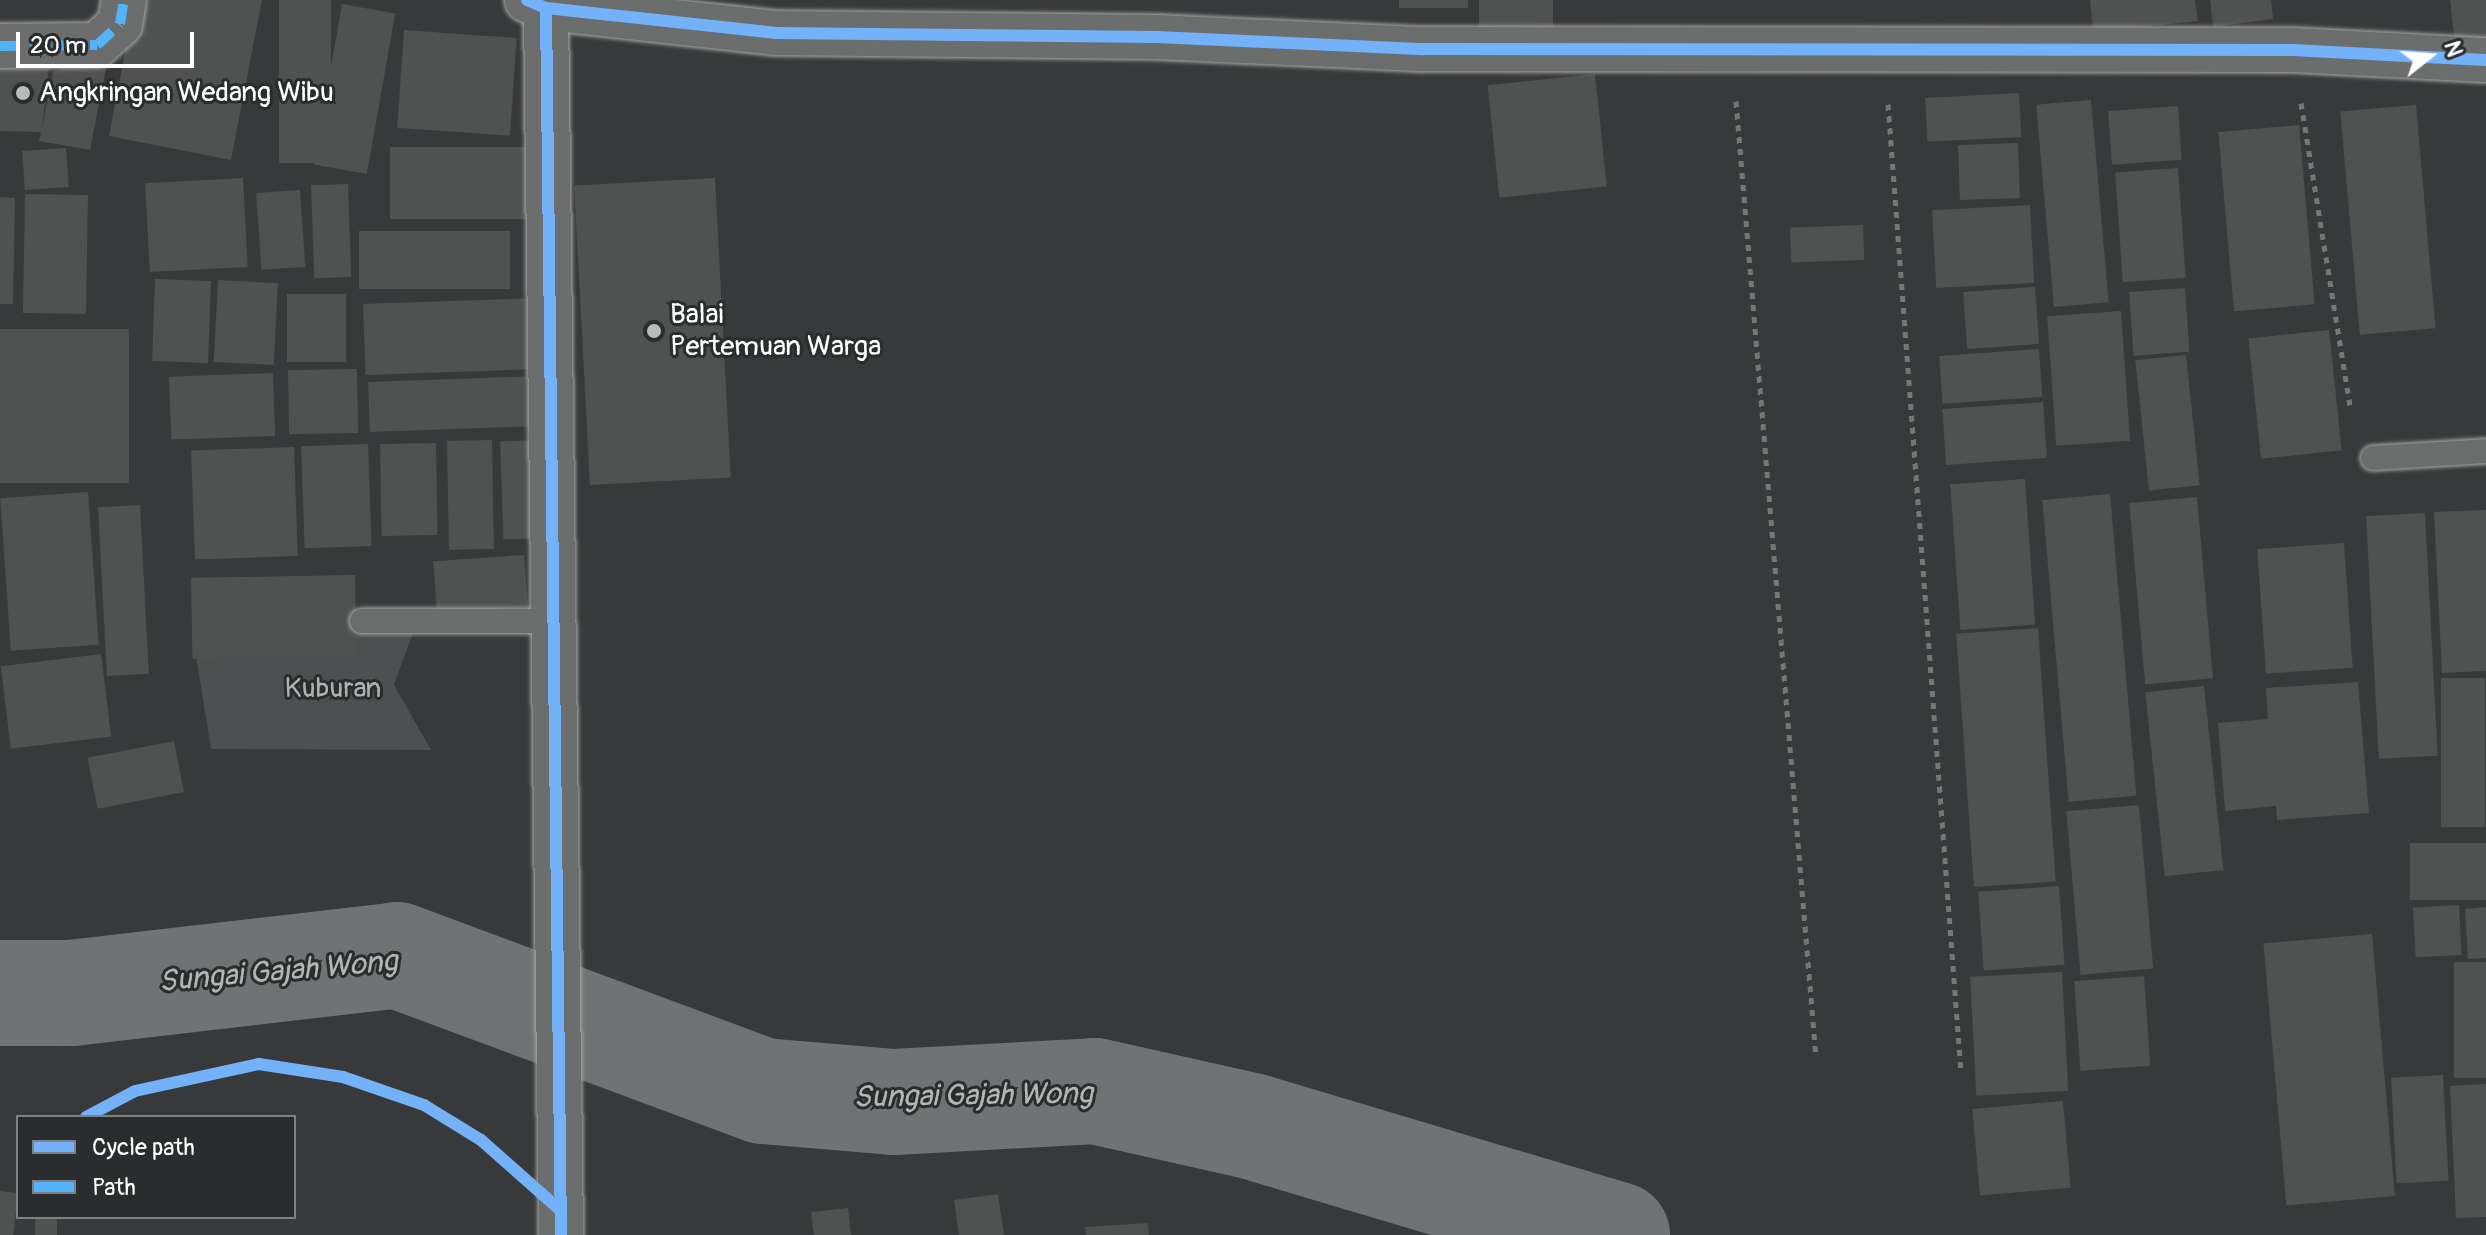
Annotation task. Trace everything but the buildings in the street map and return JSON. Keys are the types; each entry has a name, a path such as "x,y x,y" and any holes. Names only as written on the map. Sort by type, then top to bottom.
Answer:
{"street":[{"path":"0,46 97,45 120,24 124,0"},
{"path":"561,1235 552,621 537,4 1424,49 2293,50 2486,60"}],"lane":[{"path":"2373,458 2486,451"},
{"path":"362,621 552,621"}],"path":[{"path":"1732,48 1816,1058"},
{"path":"1884,49 1961,1072"},
{"path":"2293,50 2350,405"}],"green space":[{"name":"Kuburan","path":"415,627 394,685 431,750 211,749 192,632"}],"waterway":[{"name":"Sungai Gajah Wong","path":"0,993 71,993 397,955 763,1091 894,1102 1095,1091 1251,1126 1617,1235"}],"marked path":[{"path":"0,46 97,45 120,24 124,0"}],"cycle path":[{"path":"527,0 546,8 775,33 1156,37 1424,49 2293,50 2486,60"},
{"path":"546,8 561,1235"},
{"path":"90,1115 135,1091 259,1064 343,1077 424,1105 481,1140 560,1210"}],"place":[{"name":"Angkringan Wedang Wibu","path":"23,93"},
{"name":"Balai Pertemuan Warga","path":"654,331"}]}
